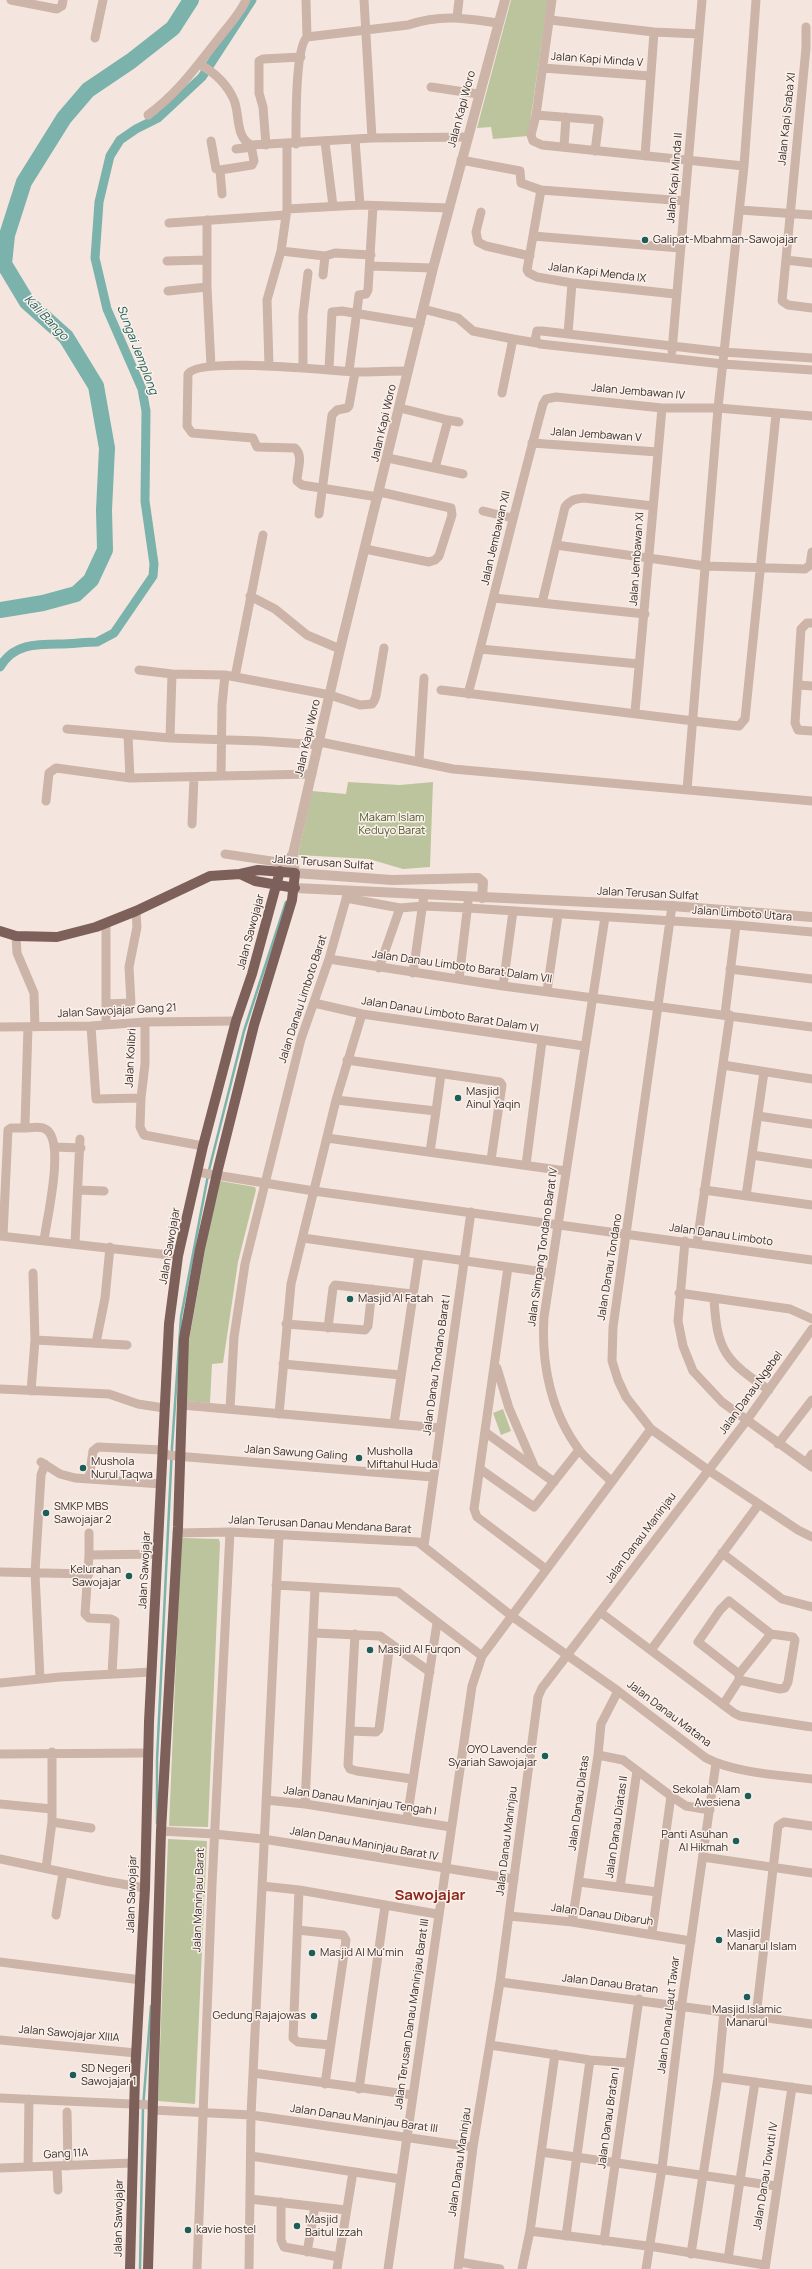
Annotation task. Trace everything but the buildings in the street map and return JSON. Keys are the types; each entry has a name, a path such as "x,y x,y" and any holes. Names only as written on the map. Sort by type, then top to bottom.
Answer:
{"main road":[{"name":"Jalan Terusan Sulfat","path":"0,931 16,936 57,937 106,923 136,912 204,877 218,874 240,874 290,865"},
{"name":"Jalan Kapi Woro","path":"276,886 290,865"},
{"name":"Jalan Kapi Woro","path":"290,865 295,888"},
{"name":"Jalan Terusan Sulfat","path":"240,874 276,886 295,888"},
{"name":"Jalan Sawojajar","path":"129,2269 132,2163 137,2103 136,2053 145,1888 148,1754 158,1723 151,1672 158,1554 170,1528 161,1484 165,1452 164,1408 175,1385 199,1256 207,1174 203,1146 236,1020 252,974 276,886"},
{"name":"Jalan Sawojajar","path":"148,2269 151,2106 161,1831 158,1723 170,1528 179,1456 182,1405 175,1385 169,1324 178,1256 207,1174 295,888"}],"street":[{"path":"11,0 57,9 62,6 63,0"},
{"path":"95,38 102,0"},
{"path":"148,115 170,98 201,65 246,0"},
{"path":"296,144 296,92 303,43 307,38 306,0"},
{"path":"364,0 372,138"},
{"path":"457,17 459,0"},
{"name":"Jalan Kapi Woro","path":"290,865 320,743 340,649 388,458 433,268 478,94 505,0"},
{"path":"552,0 536,115 531,136 533,142 542,145 744,166"},
{"name":"Jalan Kapi Minda II","path":"671,358 675,294 689,161 702,0"},
{"path":"687,790 691,720 706,566 718,408 744,166 756,0"},
{"path":"307,38 408,25 437,17 457,17 498,23"},
{"path":"550,20 654,32 699,34"},
{"name":"Jalan Kapi Sraba XI","path":"806,27 809,48 789,213 783,304 812,308"},
{"path":"645,156 654,32"},
{"path":"266,145 263,107 259,93 259,61 263,59 301,57"},
{"path":"201,65 214,73 234,100 243,138 252,146 254,161 252,165 220,170 216,169 211,141"},
{"name":"Jalan Kapi Minda V","path":"543,68 650,76"},
{"path":"431,87 478,94"},
{"path":"536,115 599,120 595,151"},
{"path":"564,147 566,117"},
{"path":"236,149 252,146 372,138 468,137"},
{"path":"355,140 360,205"},
{"path":"325,142 333,206"},
{"path":"269,366 267,300 281,250 286,212 287,144"},
{"path":"461,160 520,171 522,184 541,190 685,201"},
{"path":"220,170 222,194"},
{"name":"Jalan Kapi Menda IX","path":"541,190 527,270 532,275 572,283 675,294"},
{"path":"169,223 333,206 360,205 449,208"},
{"path":"319,514 332,415 337,410 347,408 349,406 356,313 359,295 367,293 371,255 373,206"},
{"path":"740,210 812,214"},
{"path":"481,212 476,232 478,242 486,246 530,256"},
{"path":"207,220 207,287 211,366"},
{"path":"533,236 680,248"},
{"path":"281,250 325,256 335,253 371,255"},
{"path":"323,275 325,256"},
{"path":"167,261 207,260"},
{"path":"786,260 812,262"},
{"path":"370,266 433,268"},
{"path":"303,367 302,315 308,273"},
{"path":"568,334 572,283"},
{"path":"168,291 207,287"},
{"path":"423,309 458,318 473,331 537,343 723,364 812,370"},
{"path":"328,369 330,314 342,311 420,324"},
{"path":"537,343 535,340 539,330 724,352 812,358"},
{"path":"502,393 513,339"},
{"path":"793,368 794,356"},
{"path":"365,549 428,562 435,560 439,556 452,515 451,508 379,494 298,483 297,478 300,453 295,448 257,447 253,438 190,432 187,426 188,374 193,369 211,366 269,366 352,371 408,371"},
{"name":"Jalan Jembawan IV","path":"556,397 662,408 718,408 812,416"},
{"name":"Jalan Jembawan XII","path":"468,694 494,598 512,518 543,404 546,399 556,397"},
{"path":"400,408 459,422"},
{"name":"Jalan Jembawan XI","path":"635,712 650,558 662,408"},
{"path":"441,690 635,712 739,726 745,719 759,568 776,414"},
{"path":"435,468 448,420"},
{"name":"Jalan Jembawan V","path":"532,443 658,452"},
{"path":"388,458 463,474"},
{"path":"542,603 565,507 573,499 584,498 653,506"},
{"path":"483,511 512,518"},
{"path":"235,677 263,535"},
{"path":"556,545 706,566 759,568 805,569 810,564 812,552"},
{"path":"250,596 275,610 307,635 340,649"},
{"path":"494,598 645,614"},
{"path":"812,623 807,623 801,629 796,727 798,730 812,731"},
{"path":"139,670 172,674 225,675 330,695 360,705 372,704 376,696 384,648"},
{"path":"480,649 639,664"},
{"path":"170,738 172,674"},
{"path":"221,776 220,740 225,675"},
{"path":"419,761 424,678"},
{"path":"799,685 812,686"},
{"path":"67,729 170,738 320,743 419,761 438,767 812,802"},
{"path":"128,735 130,778"},
{"path":"46,801 48,774 56,768 130,778 312,774"},
{"path":"192,824 194,777"},
{"path":"225,854 290,865"},
{"name":"Jalan Terusan Sulfat","path":"290,865 392,880 478,878 483,882 482,898"},
{"path":"391,894 392,880"},
{"name":"Jalan Terusan Sulfat","path":"295,888 347,895 424,895 672,906 812,917"},
{"name":"Jalan Limboto Utara","path":"347,895 400,908 423,906 468,908 558,915 670,920 812,932"},
{"name":"Jalan Danau Limboto Barat","path":"230,1409 234,1337 245,1264 300,1039 329,959 347,895"},
{"path":"413,973 424,895"},
{"path":"459,979 469,897"},
{"path":"495,910 496,898"},
{"name":"Jalan Simpang Tondano Barat IV","path":"603,903 603,916 592,998 543,1333 545,1365 558,1409 580,1450 611,1481"},
{"name":"Jalan Danau Tondano","path":"672,906 628,1234 613,1327 612,1361 626,1398 651,1430 758,1504 812,1537"},
{"path":"379,968 400,908"},
{"path":"503,986 513,911"},
{"path":"106,1004 131,1003 129,967 137,927 136,912"},
{"path":"547,991 558,915"},
{"path":"106,923 106,1025"},
{"path":"697,1243 723,1066 730,969 736,925"},
{"path":"16,936 17,953 34,993 24,1128"},
{"name":"Jalan Danau Limboto Barat Dalam VII","path":"329,959 379,968 503,986 812,1027"},
{"path":"730,969 812,979"},
{"name":"Jalan Danau Limboto Barat Dalam VI","path":"314,1003 362,1014 584,1046"},
{"path":"279,1414 290,1289 336,1100 362,1014"},
{"name":"Jalan Sawojajar Gang 21","path":"0,1027 91,1026 145,1022 236,1020"},
{"name":"Jalan Kolibri","path":"91,1026 96,1099 141,1098 145,1064 145,1022"},
{"path":"526,1165 542,1041"},
{"path":"347,1060 500,1082 502,1085 491,1160"},
{"path":"723,1066 812,1079"},
{"path":"746,1196 764,1072"},
{"path":"430,1152 441,1074"},
{"path":"141,1098 140,1127 144,1135 203,1146"},
{"path":"336,1100 436,1111"},
{"path":"758,1116 812,1124"},
{"path":"44,1240 47,1211 52,1196 54,1147 52,1136 48,1130 11,1128 8,1130 2,1236 44,1240 76,1243 178,1256"},
{"path":"327,1138 566,1171"},
{"path":"54,1147 81,1144 76,1243"},
{"path":"752,1155 812,1164"},
{"path":"207,1174 314,1191 559,1225"},
{"path":"78,1190 104,1191"},
{"path":"704,1190 812,1205"},
{"name":"Jalan Danau Tondano Barat I","path":"424,1546 471,1212"},
{"name":"Jalan Danau Limboto","path":"559,1225 685,1241 812,1260"},
{"path":"303,1238 551,1273"},
{"path":"685,1241 678,1307 679,1334 693,1371 722,1402 809,1465 812,1454"},
{"path":"96,1343 105,1298 110,1247"},
{"path":"394,1424 412,1294 419,1255"},
{"path":"508,1267 496,1363 474,1509 475,1515 546,1569"},
{"path":"31,1391 35,1340 33,1273"},
{"path":"328,1328 334,1286 338,1284 412,1294"},
{"path":"286,1324 362,1331 366,1329 372,1289"},
{"path":"680,1293 790,1309 812,1319"},
{"path":"714,1299 716,1323 726,1353 740,1371 769,1390"},
{"name":"Jalan Danau Ngebel","path":"708,1470 747,1420 812,1329"},
{"path":"35,1340 127,1344"},
{"path":"496,1363 509,1408 534,1466"},
{"path":"283,1364 401,1375"},
{"path":"0,1389 109,1394 122,1397 138,1404 164,1408"},
{"path":"778,1444 812,1400"},
{"path":"182,1405 440,1428"},
{"path":"276,1585 398,1592 482,1656 513,1616 611,1481 651,1430"},
{"path":"485,1432 534,1466 554,1482"},
{"name":"Jalan Sawung Galing","path":"89,1479 93,1451 98,1447 165,1452 179,1456 433,1477"},
{"path":"480,1469 532,1507 537,1505 580,1450"},
{"path":"40,1678 35,1573 43,1463 60,1474 89,1479 161,1484"},
{"name":"Jalan Danau Maninjau","path":"458,2265 473,2147 500,1982 509,1916 512,1879 537,1704 542,1688 708,1470"},
{"path":"651,1650 758,1504"},
{"name":"Jalan Terusan Danau Mendana Barat","path":"170,1528 413,1541 424,1546 513,1616 567,1656"},
{"name":"Jalan Maninjau Barat","path":"198,2269 202,2111 214,1834 230,1532"},
{"path":"89,1533 89,1574 86,1616 113,1619 116,1623 112,1674"},
{"path":"249,2269 251,2114 263,1839 279,1535"},
{"path":"89,1555 158,1554"},
{"path":"722,1554 782,1599 812,1607"},
{"path":"0,1572 89,1574"},
{"path":"305,1804 315,1588"},
{"path":"730,1601 771,1634 793,1637 795,1640 789,1678 785,1688 780,1689 739,1677 698,1642 723,1605 730,1601"},
{"path":"600,1612 722,1705 740,1716 812,1727"},
{"path":"407,1819 437,1623"},
{"path":"314,1633 380,1636 430,1672"},
{"path":"354,1634 350,1731 347,1762 350,1769 412,1779"},
{"path":"722,1705 739,1677 771,1634"},
{"path":"350,1731 376,1732 379,1729 390,1643"},
{"name":"Jalan Terusan Danau Maninjau Barat III","path":"388,2269 472,1686 482,1656"},
{"name":"Jalan Danau Matana","path":"567,1656 618,1691 694,1749 716,1763 774,1774 812,1779"},
{"path":"0,1683 40,1678 151,1672"},
{"name":"Jalan Danau Diatas","path":"572,1922 603,1715 618,1691"},
{"path":"0,1754 52,1752 148,1754"},
{"path":"46,1868 52,1822 52,1752"},
{"path":"598,1755 619,1758 686,1806 710,1810"},
{"name":"Jalan Danau Laut Tawar","path":"646,2269 662,2168 681,2005 716,1763"},
{"name":"Jalan Danau Diatas II","path":"620,1887 637,1771"},
{"path":"652,1933 671,1796"},
{"name":"Jalan Danau Maninjau Tengah I","path":"266,1800 305,1804 451,1827"},
{"path":"0,1804 52,1809"},
{"path":"52,1822 91,1828"},
{"path":"756,2016 777,1831 779,1825 784,1822 812,1826"},
{"name":"Jalan Danau Maninjau Barat IV","path":"161,1831 263,1839 354,1852 445,1870 512,1879"},
{"path":"703,1857 812,1873"},
{"path":"0,1858 63,1873 145,1888"},
{"path":"56,1915 63,1873"},
{"path":"579,1882 657,1892"},
{"path":"262,1886 299,1890 438,1914"},
{"path":"299,1890 292,2038 298,2042 330,2045"},
{"path":"359,2088 385,1906"},
{"name":"Jalan Danau Dibaruh","path":"509,1916 572,1922 652,1933 691,1941"},
{"path":"298,1930 345,1937 325,2084"},
{"path":"0,1962 141,1980"},
{"name":"Jalan Danau Bratan","path":"500,1982 639,1999 812,2024"},
{"name":"Jalan Danau Bratan I","path":"604,2241 639,1999"},
{"path":"691,2254 718,2077 724,2011"},
{"name":"Jalan Sawojajar XIIIA","path":"0,2040 136,2053"},
{"path":"490,2045 590,2060 629,2063"},
{"path":"522,2269 530,2231 556,2054"},
{"path":"566,2236 590,2060"},
{"path":"253,2073 413,2095"},
{"path":"718,2077 812,2090"},
{"path":"728,2259 755,2082"},
{"name":"Jalan Danau Towuti IV","path":"765,2267 792,2087"},
{"name":"Jalan Danau Maninjau Barat III","path":"0,2098 137,2103 151,2106 202,2111 251,2114 473,2147"},
{"path":"28,2167 29,2099"},
{"path":"67,2112 68,2166"},
{"path":"541,2152 704,2174 776,2186"},
{"path":"251,2156 400,2179"},
{"name":"Gang 11A","path":"0,2168 132,2163"},
{"path":"57,2167 58,2190"},
{"path":"337,2269 353,2172"},
{"path":"250,2199 346,2210"},
{"path":"281,2202 282,2244 287,2248 339,2257"},
{"path":"307,2252 315,2207"},
{"path":"530,2231 650,2247 728,2259 765,2267"},
{"path":"458,2265 500,2269"}],"green space":[{"path":"511,0 548,0 528,136 493,139 491,127 477,128"},
{"name":"Makam Islam Keduyo Barat","path":"348,782 400,785 433,782 430,867 403,869 369,859 298,855 312,791 346,794"},
{"path":"220,1181 255,1187 256,1190 238,1262 223,1363 212,1364 210,1403 185,1401 187,1352 217,1182"},
{"path":"503,1409 511,1431 501,1435 493,1413"},
{"path":"183,1538 219,1539 220,1543 208,1827 169,1826 181,1540"},
{"path":"168,1839 207,1841 195,2104 158,2101"}],"waterway":[{"name":"Kali Bango","path":"0,610 43,603 76,594 91,580 105,550 104,510 107,448 96,386 66,337 27,302 4,264 7,235 24,182 64,118 88,90 131,61 173,28 191,0"},
{"name":"Sungai Jemplong","path":"0,667 5,659 11,654 26,647 42,644 97,642 114,633 153,576 154,564 145,501 146,411 142,389 107,309 95,258 99,202 110,156 120,140 136,129 158,118 202,77 252,0"},
{"path":"157,1823 157,1760 172,1447 181,1317 209,1170 244,1031 286,902"},
{"path":"140,2269 143,2108 151,2006"}],"place":[{"name":"Galipat-Mbahman-Sawojajar","path":"645,240"},
{"name":"Masjid Ainul Yaqin","path":"458,1098"},
{"name":"Masjid Al Fatah","path":"350,1299"},
{"name":"Musholla Miftahul Huda","path":"359,1458"},
{"name":"Mushola Nurul Taqwa","path":"83,1468"},
{"name":"SMKP MBS Sawojajar 2","path":"46,1513"},
{"name":"Kelurahan Sawojajar","path":"129,1576"},
{"name":"Masjid Al Furqon","path":"370,1650"},
{"name":"OYO Lavender Syariah Sawojajar","path":"545,1756"},
{"name":"Sekolah Alam Avesiena","path":"748,1796"},
{"name":"Panti Asuhan Al Hikmah","path":"736,1841"},
{"name":"Masjid Manarul Islam","path":"719,1940"},
{"name":"Masjid Al Mu'min","path":"312,1953"},
{"name":"Masjid Islamic Manarul","path":"747,1997"},
{"name":"Gedung Rajajowas","path":"314,2016"},
{"name":"SD Negeri Sawojajar 1","path":"73,2075"},
{"name":"Masjid Baitul Izzah","path":"297,2226"},
{"name":"kavie hostel","path":"188,2230"}],"district":[{"name":"Sawojajar","path":"430,1896"}]}
